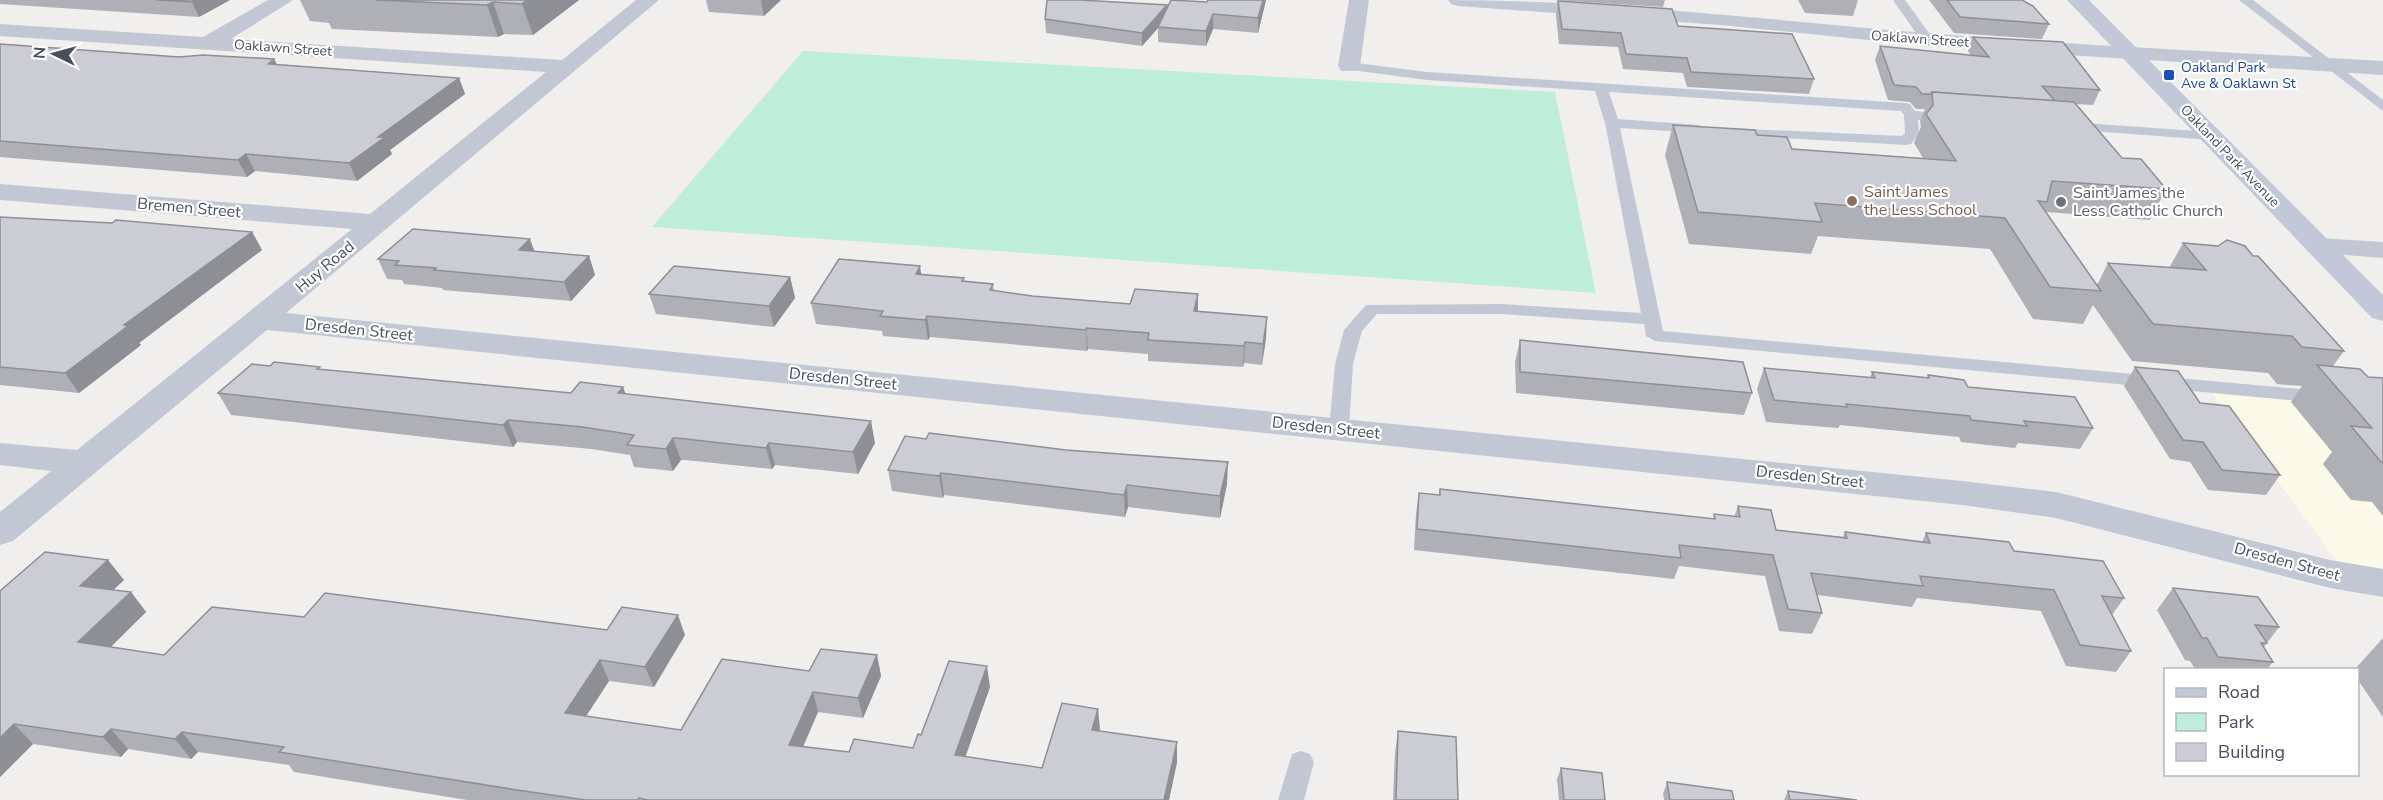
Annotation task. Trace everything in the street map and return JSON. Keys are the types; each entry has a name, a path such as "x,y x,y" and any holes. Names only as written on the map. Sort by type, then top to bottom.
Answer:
{"main road":[{"name":"Oakland Park Avenue","path":"2077,0 2383,312"}],"street":[{"path":"208,43 283,0"},
{"name":"Huy Road","path":"0,532 262,320 648,0"},
{"path":"1349,66 1359,0"},
{"name":"Oaklawn Street","path":"1458,0 1717,9 1928,40 2383,68"},
{"name":"Oaklawn Street","path":"0,30 566,67"},
{"name":"Bremen Street","path":"0,192 378,224"},
{"path":"2318,246 2383,250"},
{"name":"Dresden Street","path":"262,320 1962,493 2056,505 2330,574 2383,582"},
{"path":"0,454 86,463"}],"lane":[{"path":"640,0 648,0"},
{"path":"1899,0 1928,40"},
{"path":"2245,0 2383,107"},
{"path":"1349,66 1427,76 1905,107 1911,115 1912,134 1906,141 1612,123"},
{"path":"1601,88 1612,123 1655,336 2335,398"},
{"path":"1911,115 1965,118"},
{"path":"2059,125 2211,136"},
{"path":"1339,429 1344,364 1353,330 1372,309 1502,309 1652,319"},
{"path":"1291,800 1301,762"}],"shaded area":[{"path":"2206,385 2383,401 2383,590 2354,584"}],"green space":[{"path":"803,51 1555,92 1596,293 652,227"}],"building":[{"path":"156,0 196,0 192,2"},
{"path":"376,0 527,0 522,4 493,2 487,5"},
{"path":"1047,0 1167,5 1142,33 1045,19"},
{"path":"1171,0 1207,2 1208,0 1263,0 1258,18 1213,14 1206,31 1158,27"},
{"path":"1947,0 2022,0 2033,6 2049,24 1960,17"},
{"path":"1558,1 1672,9 1678,26 1792,34 1814,79 1691,72 1687,58 1626,54 1621,33 1562,29"},
{"path":"1973,37 2063,42 2100,90 2042,86 2055,101 1932,92 1922,94 1916,87 1894,85 1880,46 1989,57"},
{"path":"0,44 179,57 203,55 274,59 268,64 459,78 378,137 385,137 349,163 246,154 238,160 0,141"},
{"path":"1932,92 2074,102 2122,158 2141,159 2166,189 2052,181 2047,202 2038,201 2101,291 2050,287 2005,218 1815,203 1822,222 1698,212 1673,125 1755,130 1757,135 1787,137 1792,149 1956,161 1926,114 1933,105"},
{"path":"0,217 112,223 116,220 252,232 124,325 128,326 65,373 0,367"},
{"path":"413,229 530,239 519,250 589,256 564,282 434,270 436,268 395,265 399,261 378,259"},
{"path":"2227,240 2245,246 2253,256 2258,256 2344,351 2302,347 2292,336 2153,324 2108,263 2206,270 2183,243 2218,246"},
{"path":"839,259 920,266 916,274 964,278 962,281 993,284 990,290 1032,296 1130,304 1135,289 1198,294 1194,311 1267,317 1263,344 1245,342 1244,346 1148,340 1149,333 1086,328 1086,330 927,316 925,320 880,316 883,311 811,303"},
{"path":"674,266 790,277 769,306 649,294"},
{"path":"1520,340 1743,362 1752,393 1520,372"},
{"path":"274,362 320,367 317,369 571,393 580,382 623,387 618,393 871,421 853,452 769,443 766,448 677,438 673,438 666,449 627,445 634,435 583,427 508,420 503,425 218,393 252,364 270,366"},
{"path":"2317,365 2360,369 2368,377 2383,378 2383,462 2351,426 2372,428"},
{"path":"2135,367 2178,371 2200,403 2229,406 2280,475 2222,470 2203,442 2183,440"},
{"path":"1764,368 1875,378 1872,372 1929,378 1928,375 1964,380 1968,387 2075,397 2093,428 2024,421 2027,426 1971,420 1970,416 1846,404 1847,407 1774,400"},
{"path":"929,433 1066,450 1228,462 1220,496 1127,485 1124,495 941,473 939,476 888,470 905,436 926,439"},
{"path":"1440,489 1715,519 1714,514 1740,517 1738,506 1771,510 1776,530 1847,538 1845,532 1930,543 1926,533 2009,542 2014,551 2103,561 2124,598 2102,596 2131,651 2080,645 2054,590 1920,576 1923,586 1811,573 1822,613 1788,609 1773,555 1679,545 1681,558 1417,529 1419,493 1440,495"},
{"path":"45,552 108,560 80,586 131,592 78,642 164,655 212,607 304,617 325,593 607,630 622,607 678,615 645,667 600,660 565,713 681,730 722,659 809,671 821,649 877,655 858,698 813,692 789,745 849,752 854,739 913,748 918,734 921,735 949,661 987,666 955,755 1042,768 1062,703 1098,709 1092,730 1177,742 1164,800 648,800 639,798 638,800 586,800 279,752 284,747 182,732 175,739 111,729 103,737 14,724 0,738 0,591"},
{"path":"2173,588 2258,597 2279,627 2255,625 2267,643 2261,643 2273,662 2218,657 2207,638 2202,638"},
{"path":"1398,731 1456,737 1458,800 1396,800"},
{"path":"1561,768 1602,773 1605,800 1564,800"},
{"path":"1667,782 1732,791 1734,800 1670,800"},
{"path":"1788,791 1856,800 1790,800"}],"place":[{"name":"Oakland Park Ave & Oaklawn St","path":"2169,75"},
{"name":"Saint James the Less School","path":"1852,201"},
{"name":"Saint James the Less Catholic Church","path":"2061,202"}]}
